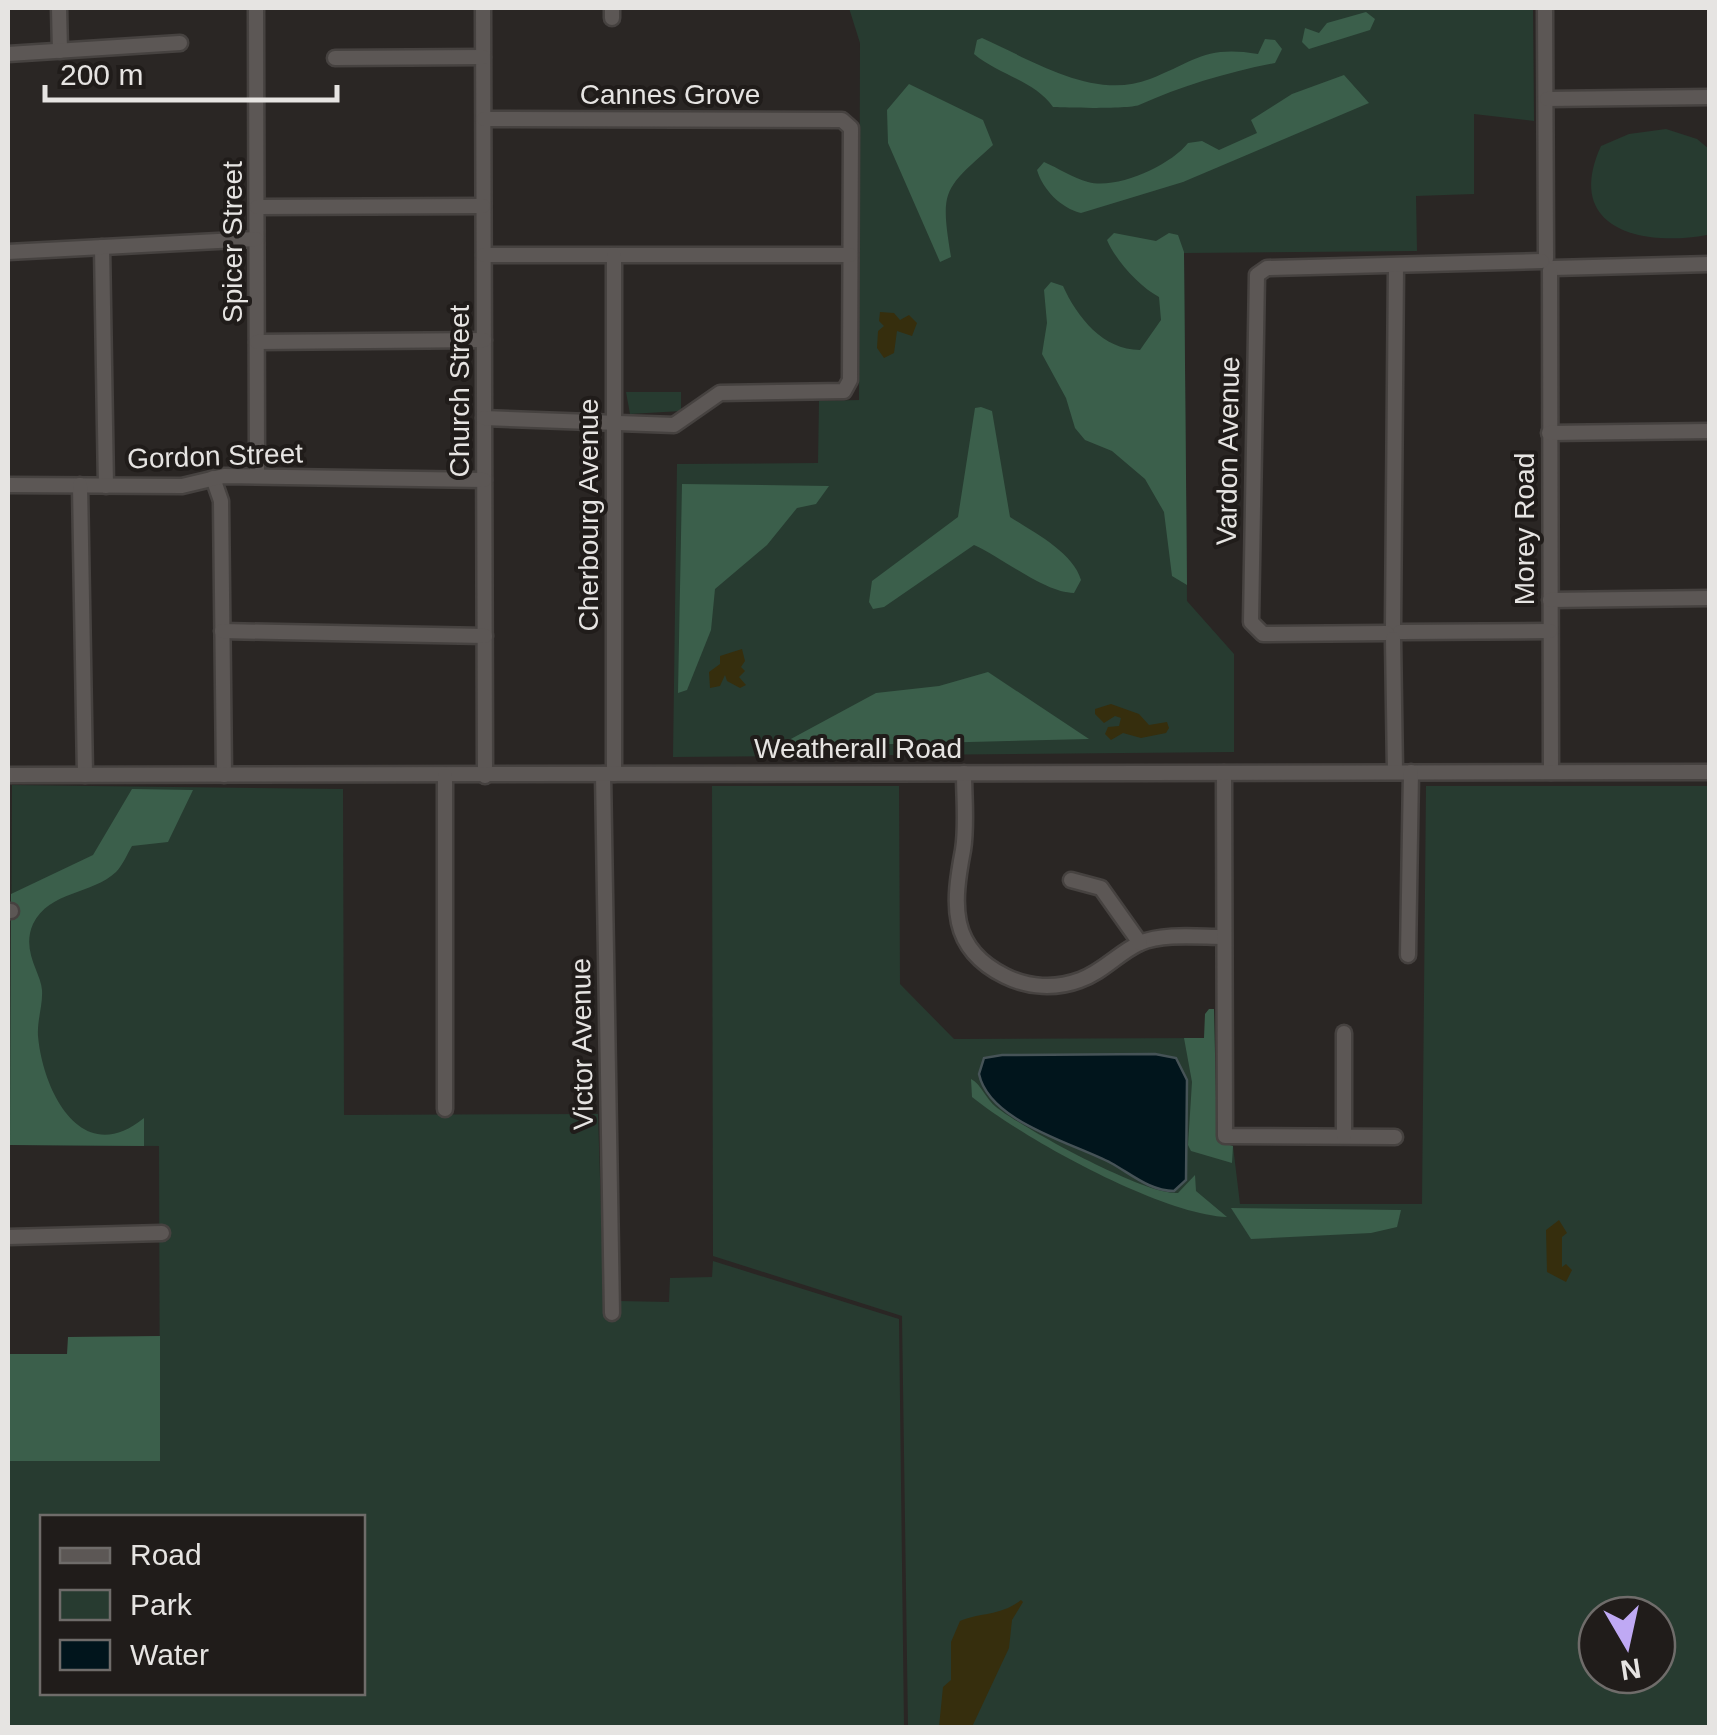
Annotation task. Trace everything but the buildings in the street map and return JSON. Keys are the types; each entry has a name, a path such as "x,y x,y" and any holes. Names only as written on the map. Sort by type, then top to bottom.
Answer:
{"street":[{"path":"59,8 60,51"},
{"name":"Spicer Street","path":"256,8 257,476"},
{"name":"Church Street","path":"483,8 485,776"},
{"name":"Morey Road","path":"1545,8 1551,772"},
{"path":"8,54 180,43"},
{"path":"335,58 483,57"},
{"path":"1547,99 1710,97"},
{"name":"Cannes Grove","path":"484,119 842,120 850,128 850,256"},
{"path":"257,207 483,206"},
{"path":"8,252 256,239"},
{"path":"102,247 106,486"},
{"path":"484,255 850,256 850,380 838,393 720,392 682,424 612,425 484,418"},
{"name":"Cherbourg Avenue","path":"608,774 614,256"},
{"path":"1408,956 1403,772 1393,633 1396,266 1710,264"},
{"name":"Vardon Avenue","path":"1393,633 1263,634 1251,619 1256,281 1266,268 1396,266"},
{"path":"257,342 484,340"},
{"path":"1549,433 1710,430"},
{"name":"Gordon Street","path":"8,485 182,486 213,478 257,476 484,480"},
{"path":"213,478 220,501 224,775"},
{"path":"80,486 85,775"},
{"path":"1550,600 1710,598"},
{"path":"222,631 485,636"},
{"path":"1393,633 1550,631"},
{"name":"Weatherall Road","path":"8,775 1710,772"},
{"path":"964,773 963,848 954,899 962,932 984,962 1018,982 1056,986 1095,973 1140,943 1224,938"},
{"path":"1224,773 1225,1136 1395,1136"},
{"name":"Victor Avenue","path":"608,774 612,1313"},
{"path":"445,776 445,1109"},
{"path":"1071,880 1101,888 1140,943"},
{"path":"1344,1034 1344,1136"},
{"path":"8,1237 162,1233"}],"green space":[{"path":"849,8 1533,8 1534,121 1474,114 1474,194 1416,196 1417,251 1184,253 1187,601 1234,654 1234,752 673,757 677,464 818,463 819,401 859,400 860,43"},
{"path":"1366,12 1375,19 1370,30 1309,49 1302,42 1305,28 1319,33 1327,23"},
{"path":"982,38 1064,75 1107,85 1150,79 1212,53 1258,54 1265,39 1275,40 1282,49 1275,63 1206,80 1139,105 1053,107 1027,84 974,54 977,40"},
{"path":"1344,75 1369,103 1183,182 1081,213 1054,197 1037,170 1044,162 1088,182 1128,179 1169,160 1188,143 1202,141 1219,150 1257,133 1251,120 1292,94"},
{"path":"909,84 983,120 993,145 949,192 946,217 951,257 940,262 888,143 887,110"},
{"path":"1666,129 1697,139 1709,149 1707,235 1658,238 1635,234 1615,226 1601,214 1592,197 1592,174 1601,146 1629,134"},
{"path":"1114,233 1156,241 1169,233 1178,235 1184,252 1187,585 1172,576 1164,512 1145,479 1112,451 1085,440 1075,428 1066,398 1042,354 1047,323 1044,290 1051,282 1063,286 1093,330 1127,349 1140,350 1161,320 1159,297 1122,265 1111,248 1107,240"},
{"path":"626,392 681,392 681,411 630,414"},
{"path":"975,408 992,411 1010,517 1061,552 1081,580 1074,593 1050,587 974,545 884,607 873,609 869,602 872,581 958,517"},
{"path":"682,484 829,486 816,504 797,508 767,545 715,589 711,630 687,690 678,693"},
{"path":"988,672 1089,739 776,747 876,693 939,686"},
{"path":"12,785 343,789 344,1115 598,1114 604,1307 619,1301 669,1302 670,1278 712,1277 713,1261 899,1319 904,1727 8,1728 8,1461 160,1460 159,1146 10,1145"},
{"path":"712,786 899,786 900,984 954,1039 1214,1038 1217,1141 1233,1146 1240,1204 1422,1204 1426,786 1709,786 1709,1727 908,1727 902,1316 713,1256"},
{"path":"132,789 193,790 168,842 132,846 118,869 106,879 49,905 33,924 29,943 42,990 38,1030 41,1058 57,1100 85,1129 102,1135 122,1131 144,1118 144,1146 10,1145 11,894 93,855"},
{"path":"1214,1009 1217,1141 1233,1146 1232,1163 1191,1151 1188,1145 1192,1082 1184,1038 1204,1038 1205,1014"},
{"path":"971,1079 992,1104 1011,1117 1114,1173 1178,1193 1195,1175 1196,1191 1227,1217 1167,1203 1058,1153 972,1097"},
{"path":"1231,1208 1401,1210 1397,1227 1371,1233 1251,1239"},
{"path":"160,1336 160,1461 8,1461 8,1354 67,1354 68,1337"}],"sand":[{"path":"880,312 894,313 900,320 909,315 917,323 912,336 897,331 894,353 884,358 877,348 878,331 884,326 879,321"},
{"path":"742,649 745,661 741,667 745,671 739,677 746,685 740,688 727,681 725,675 720,686 710,688 709,672 720,664 720,656"},
{"path":"1111,704 1139,714 1149,725 1167,722 1169,728 1166,733 1141,738 1123,733 1111,740 1105,734 1108,727 1119,726 1121,718 1115,716 1104,723 1095,709"},
{"path":"1559,1220 1567,1233 1562,1237 1562,1267 1566,1264 1572,1270 1566,1282 1547,1272 1546,1230"},
{"path":"1021,1600 1012,1620 1009,1648 972,1727 939,1727 943,1687 951,1680 951,1642 960,1621 1006,1609"}],"water":[{"path":"1155,1054 1176,1058 1187,1080 1186,1180 1174,1191 1149,1185 1015,1118 986,1091 979,1074 984,1058 1002,1055"}]}
